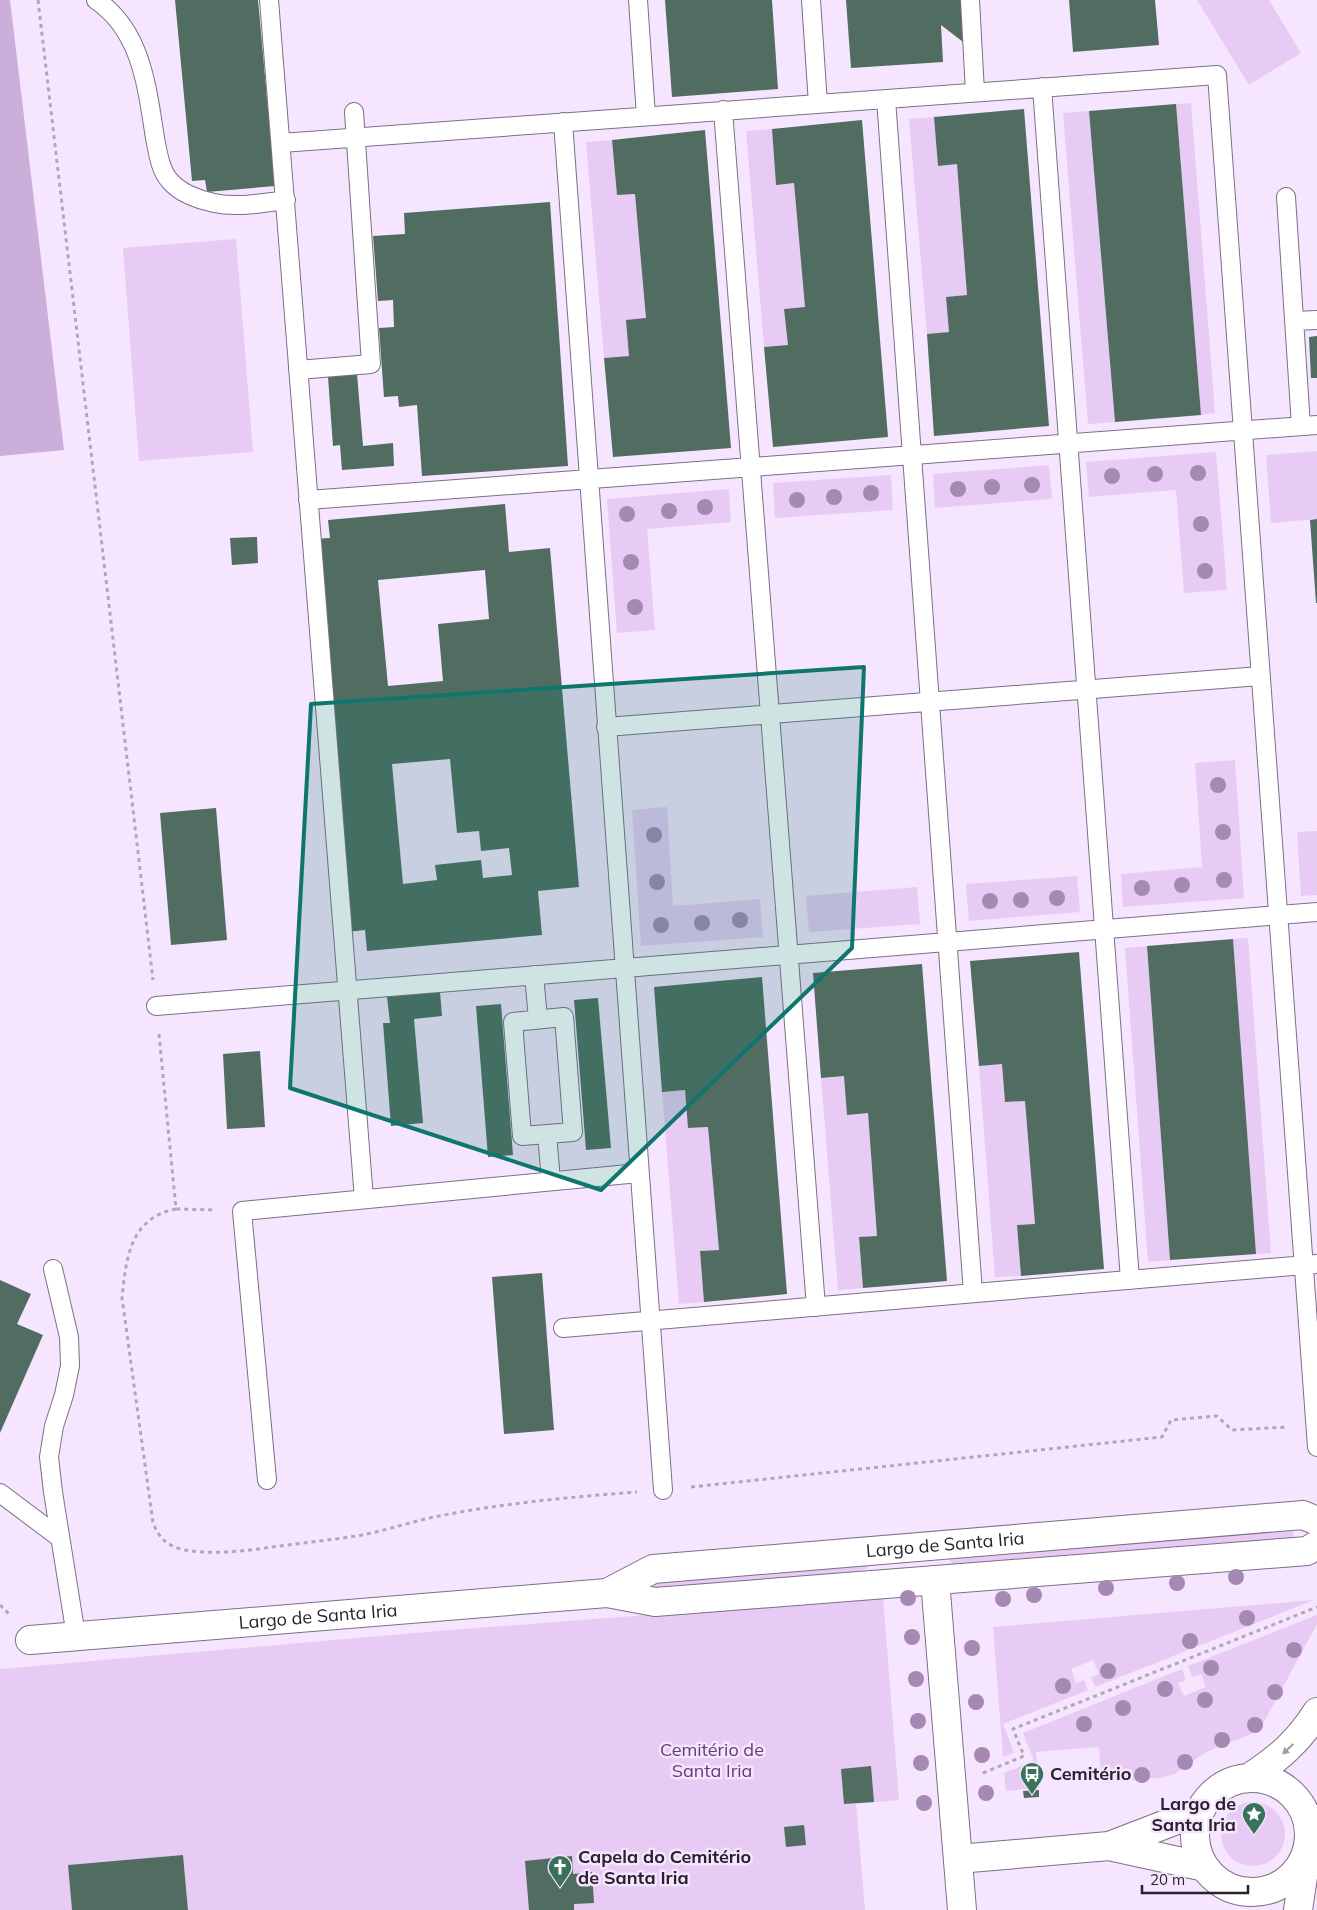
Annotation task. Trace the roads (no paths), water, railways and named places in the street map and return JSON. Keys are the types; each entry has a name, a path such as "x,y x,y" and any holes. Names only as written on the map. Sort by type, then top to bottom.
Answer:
{"street":[{"name":"Largo de Santa Iria","path":"606,1593 653,1569 1304,1515 1317,1521"},
{"name":"Largo de Santa Iria","path":"30,1640 606,1593 655,1602 1307,1551 1317,1546"},
{"name":"Largo de Santa Iria","path":"935,1580 962,1910"},
{"path":"1250,1777 1279,1758 1294,1745 1317,1712"},
{"path":"1242,1910 1226,1887 1210,1874 1199,1858 1195,1839 1196,1820 1200,1811 1216,1790 1232,1781 1250,1777 1268,1779 1285,1786 1298,1799 1307,1815 1312,1833 1298,1910"},
{"path":"958,1859 1109,1846 1200,1811"},
{"path":"1226,1887 1245,1893 1265,1892 1283,1884 1298,1870 1312,1833"},
{"path":"1109,1846 1205,1867"}],"lane":[{"path":"96,0 115,17 127,33 142,66 162,168 170,181 183,192 215,203 236,205 286,200"},
{"path":"270,0 364,1199"},
{"path":"638,0 646,116"},
{"path":"811,0 818,104"},
{"path":"970,0 975,92"},
{"path":"281,143 1217,75 1278,915 1310,1265 1317,1446"},
{"path":"1042,87 1130,1280"},
{"path":"886,99 972,1294"},
{"path":"723,110 816,1307"},
{"path":"298,370 371,364 354,112"},
{"path":"563,122 649,1321 663,1490"},
{"path":"308,500 1309,426 1294,321 1286,197"},
{"path":"1294,321 1317,320"},
{"path":"606,727 1260,676"},
{"path":"156,1006 1317,912"},
{"path":"534,975 538,1019"},
{"path":"564,1017 573,1132 522,1136 513,1022 538,1019 564,1017"},
{"path":"547,1134 551,1181"},
{"path":"267,1480 242,1211 639,1173"},
{"path":"564,1328 1310,1265"},
{"path":"53,1269 69,1337 70,1366 64,1395 54,1426 49,1457 76,1636"},
{"path":"0,1494 60,1538"}],"place":[{"name":"Cemitério","path":"1032,1795"},
{"name":"Largo de Santa Iria","path":"1254,1835"},
{"name":"Capela do Cemitério de Santa Iria","path":"560,1888"}],"park label":[{"name":"Cemitério de Santa Iria","path":"712,1760"}]}
